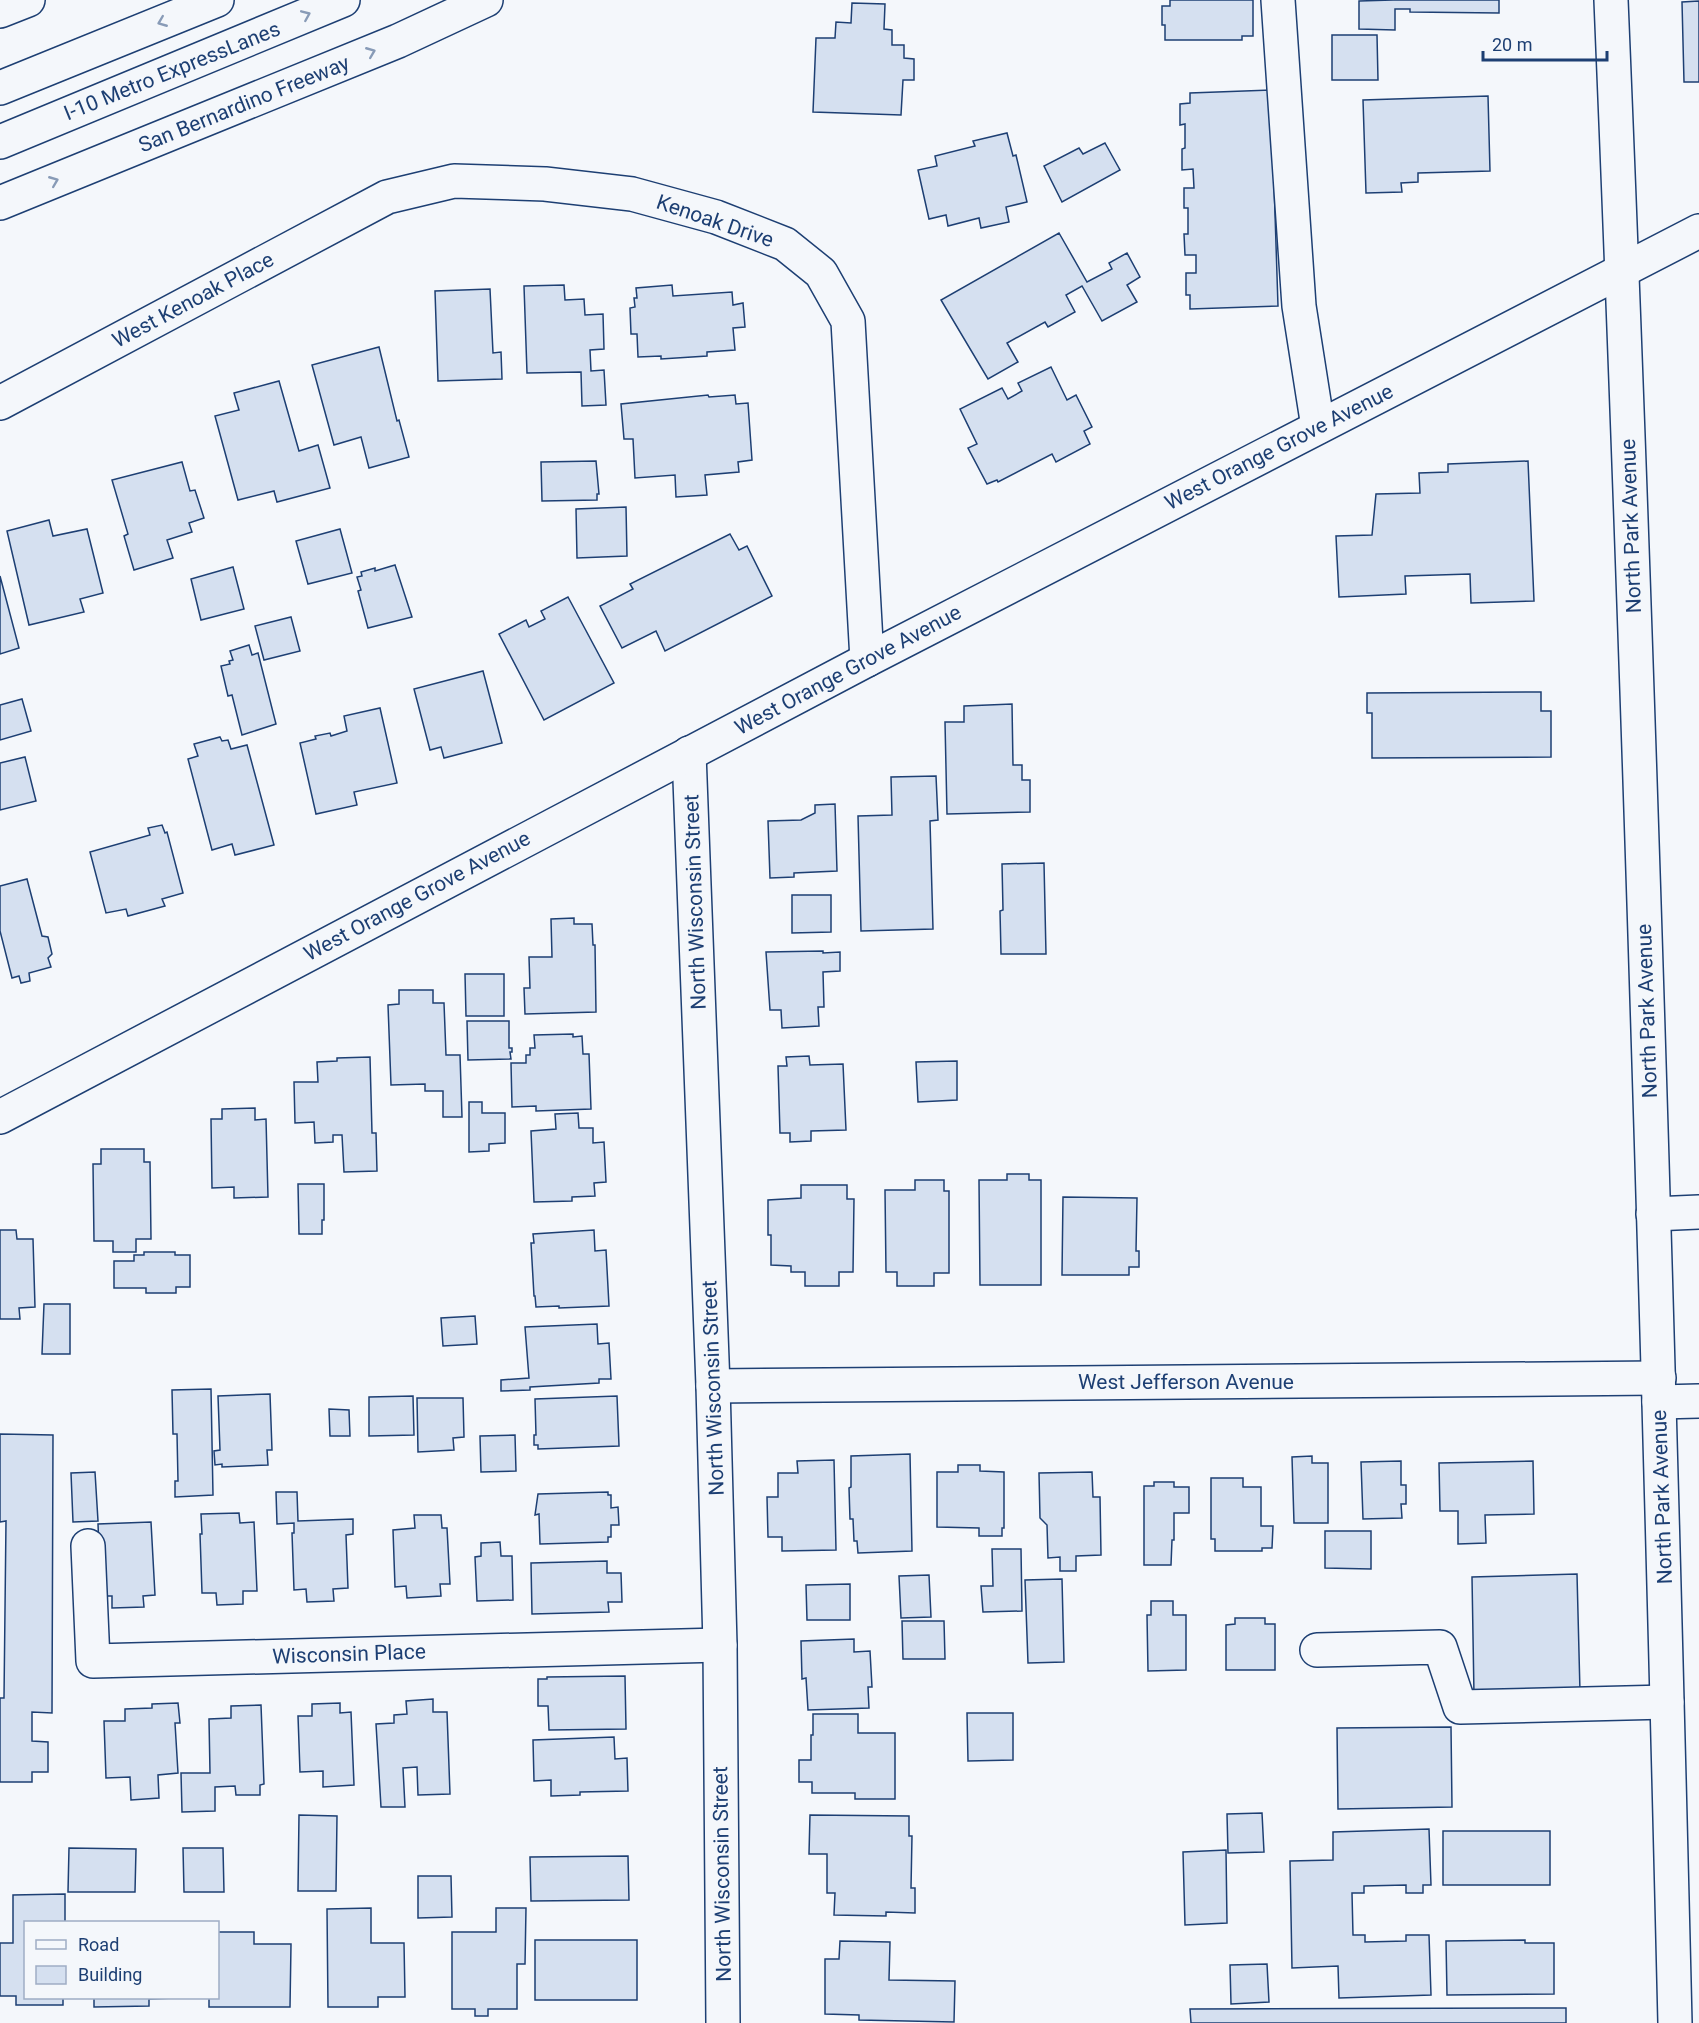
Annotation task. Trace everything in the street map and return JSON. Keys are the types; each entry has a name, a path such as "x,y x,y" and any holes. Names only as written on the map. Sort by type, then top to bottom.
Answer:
{"main road":[{"path":"0,11 28,0"},
{"path":"0,88 217,0"},
{"name":"I-10 Metro ExpressLanes","path":"0,142 343,0"},
{"name":"San Bernardino Freeway","path":"0,203 398,41 486,0"},
{"path":"1278,0 1299,306 1318,427"},
{"name":"North Park Avenue","path":"1611,0 1659,1390 1675,2023"},
{"name":"Kenoak Drive","path":"387,197 454,182 544,183 632,194 716,217 785,244 821,273 848,321 867,660"},
{"name":"West Kenoak Place","path":"0,402 387,197"},
{"name":"West Orange Grove Avenue","path":"0,1117 867,660 1699,231"},
{"name":"North Wisconsin Street","path":"689,753 713,1386 720,1645 723,2023"},
{"path":"1653,1214 1699,1212"},
{"name":"West Jefferson Avenue","path":"713,1386 1659,1390 1699,1401"},
{"name":"Wisconsin Place","path":"88,1546 93,1661 720,1645"},
{"path":"1317,1650 1440,1647 1460,1707 1667,1702"}],"building":[{"path":"1170,0 1253,0 1253,36 1242,36 1242,40 1165,40 1162,6 1170,6"},
{"path":"1499,0 1499,13 1410,12 1410,9 1395,9 1395,30 1359,29 1359,1"},
{"path":"1699,1 1699,82 1684,82 1682,2"},
{"path":"852,3 885,4 884,29 892,30 892,45 904,45 904,58 914,59 914,80 903,80 901,115 813,112 816,38 835,38 836,22 851,23"},
{"path":"1332,35 1377,35 1378,80 1332,80"},
{"path":"1271,90 1278,306 1190,309 1190,295 1186,295 1186,273 1196,273 1196,255 1185,255 1184,234 1188,234 1188,208 1184,208 1184,188 1194,188 1193,169 1182,170 1185,124 1180,125 1180,104 1190,103 1190,93"},
{"path":"1488,96 1490,171 1418,173 1418,182 1401,183 1402,192 1366,193 1363,100"},
{"path":"1007,133 1013,156 1016,155 1027,202 1006,207 1009,222 981,228 979,218 948,226 946,215 929,219 918,170 937,166 935,156 975,146 973,141"},
{"path":"1105,143 1120,170 1062,202 1044,166 1079,148 1083,154"},
{"path":"1059,233 1087,282 1112,269 1109,263 1127,253 1140,277 1127,285 1137,302 1102,321 1082,286 1066,295 1075,312 1048,327 1045,322 1007,343 1018,362 988,379 941,300"},
{"path":"564,285 565,300 584,299 585,315 603,314 604,349 590,350 591,371 604,370 606,405 582,406 581,372 527,373 524,286"},
{"path":"672,285 673,296 732,292 733,305 743,303 745,327 733,328 735,350 707,352 707,356 661,359 661,356 638,357 637,334 631,334 630,308 635,307 636,288"},
{"path":"490,289 493,353 501,352 502,379 438,381 435,291"},
{"path":"379,347 397,421 399,420 409,457 369,468 361,437 334,445 312,365"},
{"path":"1051,367 1067,400 1076,395 1092,427 1084,431 1090,444 1056,462 1052,454 998,482 997,480 987,484 968,448 977,444 960,409 1002,388 1008,399 1022,391 1018,383"},
{"path":"279,381 299,451 318,445 330,488 277,502 274,491 238,500 215,416 239,410 234,393"},
{"path":"708,395 709,397 735,395 736,404 748,403 752,460 738,462 739,472 705,475 707,495 676,497 675,475 635,478 633,439 624,439 621,404"},
{"path":"596,461 599,494 597,494 597,500 542,501 541,462"},
{"path":"1528,461 1534,601 1471,603 1470,574 1405,576 1406,594 1339,597 1336,536 1372,535 1376,494 1420,493 1419,473 1448,472 1448,464"},
{"path":"182,462 190,491 195,490 204,518 189,523 192,532 167,540 173,558 134,570 124,536 128,534 112,480"},
{"path":"626,507 627,556 577,558 576,509"},
{"path":"49,520 53,536 87,529 103,593 80,599 84,612 29,625 7,531"},
{"path":"340,529 352,573 308,584 296,541"},
{"path":"730,534 739,550 747,546 772,596 665,651 656,631 622,648 600,606 633,589 630,584"},
{"path":"395,565 412,617 368,628 358,591 361,590 357,577 362,576 361,572 375,568 375,571"},
{"path":"233,567 244,609 201,620 191,579"},
{"path":"0,576 19,648 0,654"},
{"path":"568,597 614,683 544,720 499,634 526,620 529,627 545,619 541,611"},
{"path":"291,617 300,651 264,660 255,626"},
{"path":"249,645 252,655 258,653 276,724 242,735 232,695 228,696 221,666 230,664 229,661 233,660 230,651"},
{"path":"483,671 502,743 444,758 441,747 430,750 414,689"},
{"path":"1541,692 1541,711 1551,711 1551,757 1372,758 1372,713 1367,713 1367,693"},
{"path":"22,699 31,731 0,740 0,705"},
{"path":"1012,704 1013,765 1022,765 1022,780 1030,780 1030,812 947,814 945,722 964,722 964,706"},
{"path":"380,708 397,783 354,792 357,805 316,814 300,743 316,739 315,736 330,733 331,736 347,731 344,716"},
{"path":"220,737 222,741 228,740 231,749 247,745 274,845 235,855 232,844 212,850 188,759 198,756 194,744"},
{"path":"25,757 36,801 0,810 0,763"},
{"path":"936,776 938,820 930,821 933,929 861,931 858,816 892,815 891,777"},
{"path":"835,804 837,871 794,873 794,877 770,878 768,821 801,820 815,813 815,805"},
{"path":"162,825 165,833 167,832 183,893 162,899 165,906 128,916 126,909 106,913 90,852 150,835 148,828"},
{"path":"1044,863 1046,954 1001,954 1002,864"},
{"path":"27,879 42,936 48,937 52,954 48,958 51,967 29,973 30,981 21,983 19,976 12,978 0,931 0,886"},
{"path":"792,895 831,895 831,932 792,933"},
{"path":"574,918 574,924 592,924 593,945 595,945 596,1012 525,1014 524,988 530,988 529,957 552,957 551,919"},
{"path":"823,951 823,953 840,952 840,971 823,972 824,1007 818,1007 819,1026 782,1028 781,1010 770,1010 766,952"},
{"path":"465,974 504,974 504,1016 466,1016"},
{"path":"399,990 433,990 433,1003 444,1003 446,1055 460,1055 462,1117 443,1117 443,1091 425,1091 425,1084 391,1085 388,1005 399,1004"},
{"path":"467,1021 509,1021 511,1059 468,1060"},
{"path":"573,1034 573,1037 582,1036 583,1054 589,1054 591,1109 536,1111 536,1106 512,1107 511,1063 526,1063 526,1055 530,1055 530,1048 535,1048 534,1035"},
{"path":"809,1056 810,1065 843,1064 846,1130 811,1131 811,1141 790,1142 790,1133 780,1133 778,1066 787,1066 786,1057"},
{"path":"370,1057 372,1133 376,1133 377,1171 344,1172 342,1135 333,1135 333,1142 315,1143 314,1122 295,1123 294,1082 318,1082 317,1062 337,1061 337,1058"},
{"path":"957,1061 957,1100 918,1102 916,1062"},
{"path":"469,1102 482,1102 482,1113 505,1113 505,1143 489,1144 489,1151 469,1152"},
{"path":"255,1108 255,1120 266,1119 268,1197 234,1198 234,1187 212,1188 211,1119 222,1119 222,1109"},
{"path":"578,1113 579,1128 593,1128 593,1143 604,1142 606,1182 594,1183 595,1196 572,1197 572,1201 534,1202 531,1131 556,1129 555,1114"},
{"path":"101,1149 144,1149 144,1162 150,1162 151,1239 136,1239 136,1252 113,1252 113,1241 94,1241 93,1164 101,1164"},
{"path":"1007,1174 1029,1174 1029,1180 1041,1180 1041,1285 980,1285 979,1180 1007,1180"},
{"path":"915,1180 944,1180 944,1191 949,1191 949,1273 934,1273 934,1286 897,1286 897,1272 886,1272 885,1190 915,1190"},
{"path":"298,1184 324,1184 322,1234 299,1234"},
{"path":"801,1185 847,1185 847,1199 854,1199 853,1272 839,1272 839,1286 805,1286 805,1272 791,1272 791,1266 771,1265 768,1200 801,1198"},
{"path":"1063,1197 1137,1198 1136,1251 1139,1251 1139,1267 1129,1267 1129,1275 1062,1275"},
{"path":"0,1230 16,1230 17,1239 33,1239 35,1307 19,1308 20,1319 0,1319"},
{"path":"594,1230 595,1251 606,1250 609,1306 536,1307 531,1243 534,1243 533,1234"},
{"path":"144,1252 175,1252 175,1255 190,1255 190,1287 176,1287 176,1293 146,1293 146,1288 114,1288 114,1261 134,1261 134,1255 144,1255"},
{"path":"44,1304 70,1304 70,1354 42,1354"},
{"path":"475,1316 477,1344 443,1346 441,1318"},
{"path":"597,1324 598,1344 609,1343 611,1379 599,1379 599,1383 501,1391 501,1380 529,1378 525,1327"},
{"path":"211,1389 213,1495 175,1497 175,1481 178,1481 177,1434 173,1434 172,1390"},
{"path":"270,1394 272,1450 267,1450 268,1465 222,1467 222,1464 215,1465 214,1451 220,1450 218,1396"},
{"path":"413,1396 414,1435 369,1436 369,1397"},
{"path":"617,1396 619,1446 538,1449 538,1445 534,1445 535,1399"},
{"path":"417,1398 463,1398 464,1437 453,1438 454,1450 418,1452"},
{"path":"329,1409 349,1410 350,1436 330,1436"},
{"path":"0,1434 53,1435 52,1713 32,1712 32,1741 48,1742 48,1772 32,1772 32,1782 0,1782 0,1698 4,1698 6,1521 0,1522"},
{"path":"515,1435 516,1471 481,1472 480,1436"},
{"path":"910,1454 912,1551 858,1553 857,1541 854,1541 853,1519 850,1519 851,1456"},
{"path":"1312,1456 1312,1463 1328,1463 1328,1523 1294,1523 1292,1457"},
{"path":"834,1460 836,1550 782,1551 782,1537 768,1537 767,1497 778,1497 778,1473 798,1473 797,1461"},
{"path":"1401,1461 1401,1485 1406,1485 1406,1504 1401,1504 1402,1518 1363,1519 1361,1462"},
{"path":"1533,1461 1534,1514 1485,1515 1486,1543 1458,1544 1458,1511 1440,1511 1439,1463"},
{"path":"958,1465 980,1465 980,1471 1004,1472 1002,1536 979,1536 979,1528 937,1527 937,1472 958,1472"},
{"path":"95,1472 98,1521 73,1522 71,1473"},
{"path":"1092,1472 1093,1497 1100,1497 1101,1555 1076,1556 1076,1571 1060,1571 1060,1557 1048,1558 1047,1525 1040,1518 1039,1473"},
{"path":"1211,1478 1243,1478 1243,1487 1261,1487 1261,1526 1273,1526 1272,1548 1262,1548 1262,1551 1215,1551 1215,1539 1211,1539"},
{"path":"1154,1482 1174,1482 1174,1487 1189,1487 1189,1513 1174,1513 1171,1565 1144,1565 1144,1486 1154,1486"},
{"path":"276,1492 297,1492 298,1521 353,1519 353,1534 346,1535 348,1588 333,1589 334,1601 307,1602 306,1589 294,1590 292,1533 294,1533 294,1523 277,1524"},
{"path":"608,1492 608,1495 611,1495 611,1508 618,1507 619,1525 611,1525 611,1537 608,1537 608,1542 540,1544 539,1514 535,1515 538,1494"},
{"path":"239,1513 240,1523 254,1522 257,1591 243,1591 243,1604 217,1605 216,1593 202,1593 201,1514"},
{"path":"414,1515 441,1515 442,1528 447,1528 450,1584 440,1584 441,1596 407,1598 406,1586 395,1587 393,1530 415,1528"},
{"path":"151,1522 155,1595 143,1596 144,1607 112,1608 112,1596 101,1596 98,1524"},
{"path":"1325,1531 1371,1531 1371,1569 1325,1568"},
{"path":"500,1542 501,1556 512,1556 513,1600 477,1601 475,1557 481,1556 481,1543"},
{"path":"992,1549 1021,1549 1022,1611 983,1612 981,1586 993,1586"},
{"path":"607,1561 607,1573 621,1573 622,1602 608,1602 609,1612 532,1614 531,1563"},
{"path":"1577,1574 1580,1692 1474,1695 1472,1577"},
{"path":"929,1575 931,1617 901,1618 899,1576"},
{"path":"1062,1579 1064,1662 1028,1663 1025,1580"},
{"path":"850,1584 850,1620 807,1620 806,1585"},
{"path":"1151,1601 1173,1601 1173,1615 1186,1615 1186,1670 1148,1671 1147,1615 1151,1615"},
{"path":"1235,1618 1265,1618 1265,1624 1275,1624 1275,1670 1226,1670 1226,1625 1235,1624"},
{"path":"902,1621 944,1621 945,1659 903,1659"},
{"path":"854,1639 854,1652 870,1651 872,1687 868,1687 869,1708 808,1710 806,1678 802,1679 801,1641"},
{"path":"625,1676 626,1729 549,1730 548,1706 538,1706 538,1679"},
{"path":"433,1699 433,1712 447,1712 450,1794 418,1795 417,1767 403,1768 405,1807 381,1807 376,1724 394,1723 394,1715 407,1714 406,1701"},
{"path":"178,1703 180,1723 175,1723 178,1773 158,1775 159,1798 131,1800 130,1777 106,1778 104,1721 125,1721 125,1709 152,1708 152,1704"},
{"path":"340,1703 340,1713 351,1712 354,1785 323,1787 323,1771 300,1772 298,1716 312,1716 312,1704"},
{"path":"261,1705 264,1784 260,1785 260,1795 236,1795 235,1786 215,1787 215,1811 182,1812 181,1773 210,1773 209,1719 231,1718 231,1706"},
{"path":"967,1713 1013,1713 1013,1760 968,1761"},
{"path":"813,1714 858,1714 858,1733 895,1733 895,1799 855,1799 855,1793 812,1793 812,1782 799,1782 799,1760 811,1760"},
{"path":"1451,1727 1452,1807 1338,1809 1337,1728"},
{"path":"614,1737 615,1759 627,1758 628,1791 580,1792 580,1795 551,1796 551,1780 534,1781 533,1740"},
{"path":"1262,1813 1264,1852 1228,1853 1227,1814"},
{"path":"299,1815 337,1816 336,1891 298,1891"},
{"path":"810,1815 909,1816 909,1836 912,1836 911,1888 915,1888 915,1913 886,1912 886,1916 834,1915 835,1893 827,1893 827,1854 809,1854"},
{"path":"1429,1829 1431,1885 1423,1885 1423,1893 1406,1893 1406,1885 1364,1886 1364,1893 1352,1893 1353,1935 1365,1935 1365,1942 1406,1941 1406,1935 1429,1935 1431,1995 1339,1998 1338,1966 1292,1968 1290,1861 1333,1860 1333,1832"},
{"path":"1443,1831 1550,1831 1550,1885 1443,1885"},
{"path":"69,1848 136,1849 135,1892 68,1892"},
{"path":"183,1848 223,1848 224,1892 184,1892"},
{"path":"1226,1850 1227,1923 1185,1925 1183,1852"},
{"path":"628,1856 629,1900 531,1901 530,1857"},
{"path":"418,1876 451,1876 452,1917 418,1918"},
{"path":"65,1894 65,1921 24,1921 24,1999 63,1999 63,2005 16,2005 16,1996 0,1996 0,1943 13,1943 13,1895"},
{"path":"371,1908 371,1943 404,1943 405,1997 378,1997 378,2007 328,2007 327,1909"},
{"path":"496,1908 526,1908 525,1964 517,1964 517,2009 488,2009 488,2016 475,2016 475,2009 452,2009 452,1932 496,1932"},
{"path":"219,1932 254,1932 254,1944 291,1944 290,2007 209,2007 209,1999 219,1999"},
{"path":"535,1940 637,1940 637,2000 535,2000"},
{"path":"1525,1940 1525,1943 1554,1943 1554,1994 1447,1995 1446,1941"},
{"path":"840,1941 890,1942 889,1980 955,1981 954,2022 859,2020 859,2015 825,2014 825,1959 839,1959"},
{"path":"1267,1964 1269,2002 1231,2004 1230,1965"},
{"path":"94,1999 149,1999 149,2006 94,2007"},
{"path":"1566,2008 1566,2023 1191,2023 1190,2009"}]}
